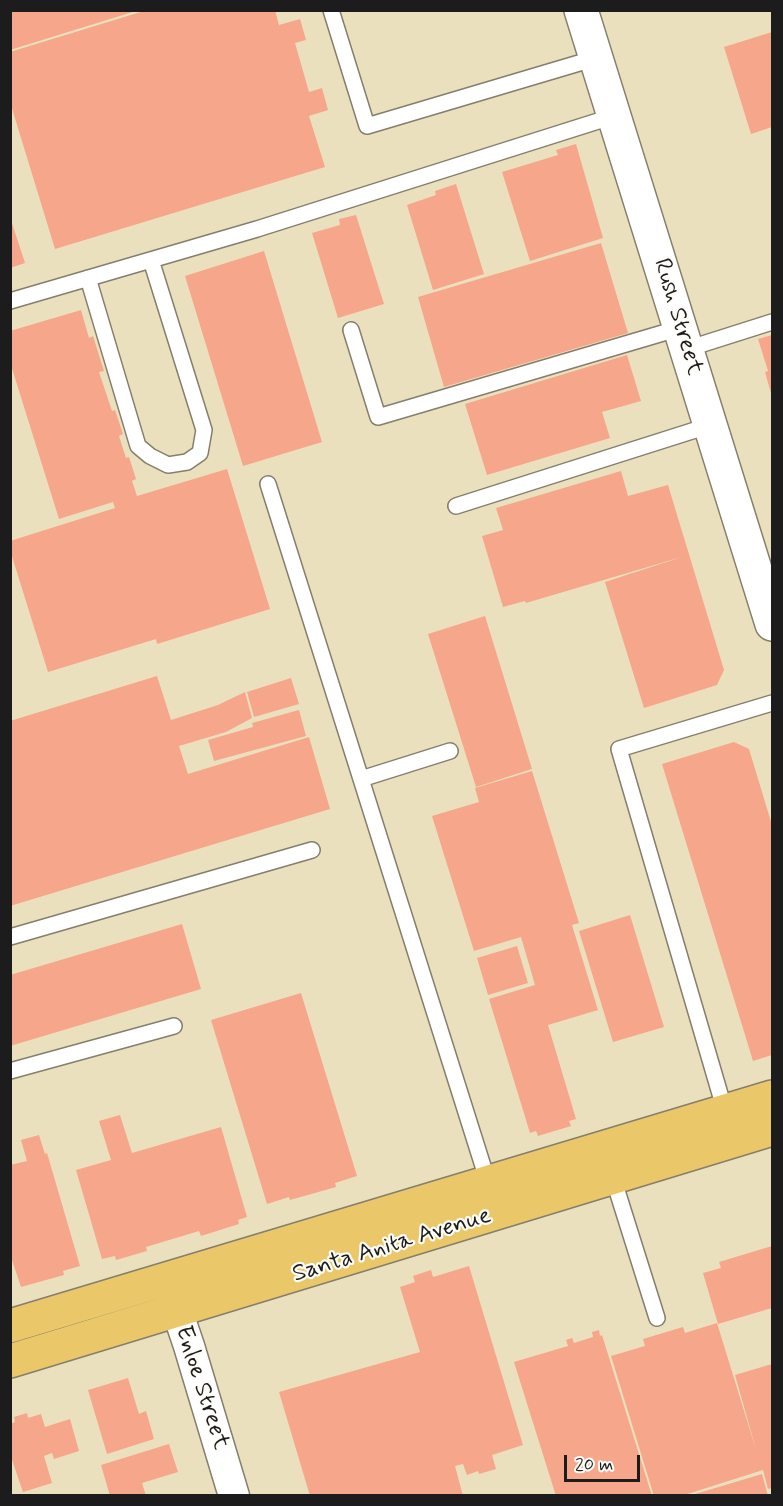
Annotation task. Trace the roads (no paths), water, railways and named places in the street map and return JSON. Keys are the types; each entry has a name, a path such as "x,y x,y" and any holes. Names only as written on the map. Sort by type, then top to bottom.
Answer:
{"main road":[{"name":"Santa Anita Avenue","path":"10,1326 772,1097"},
{"name":"Santa Anita Avenue","path":"10,1361 772,1129"}],"street":[{"name":"Rush Street","path":"581,10 683,339 758,561 772,624"},
{"name":"Enloe Street","path":"167,1280 234,1496"}],"lane":[{"path":"331,10 367,126 596,58"},
{"path":"10,301 268,225 614,116"},
{"path":"88,278 138,446 150,456 168,465 187,462 200,453 204,430 151,260"},
{"path":"351,330 378,417 683,339 772,321"},
{"path":"456,506 711,425"},
{"path":"268,484 488,1182"},
{"path":"725,1111 619,749 772,704"},
{"path":"361,779 450,751"},
{"path":"10,937 312,850"},
{"path":"10,1071 174,1026"},
{"path":"613,1178 657,1318"}]}
